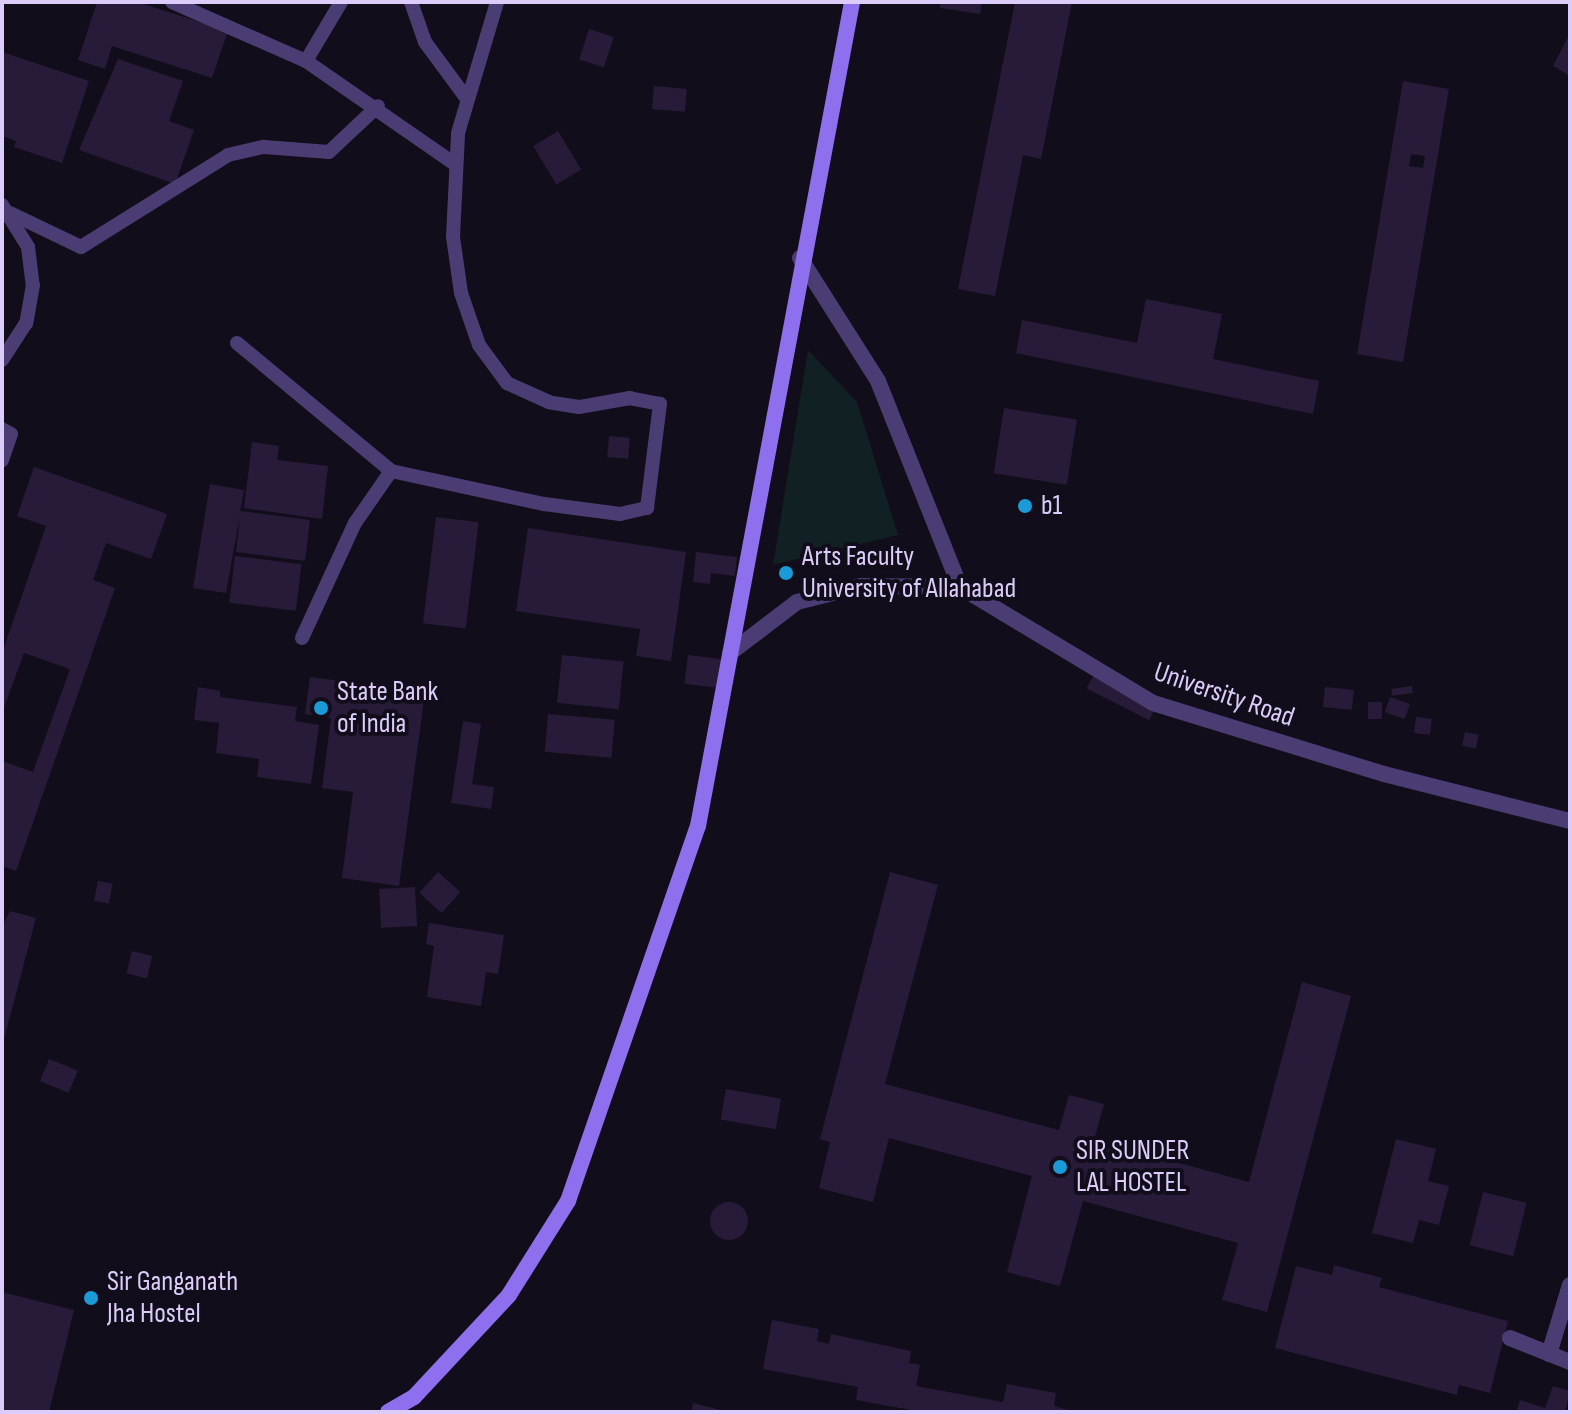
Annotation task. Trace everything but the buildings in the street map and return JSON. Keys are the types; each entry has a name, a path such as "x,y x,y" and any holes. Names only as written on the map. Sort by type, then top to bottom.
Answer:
{"main road":[{"path":"388,1412 414,1397 509,1295 568,1201 698,826 800,258 852,2"}],"street":[{"path":"730,653 797,602 861,586 960,587 878,381 800,258"},
{"name":"University Road","path":"960,587 1153,703 1384,774 1570,821"},
{"path":"1549,1354 1570,1285"},
{"path":"1510,1338 1570,1362"}],"lane":[{"path":"172,2 306,61 378,106 455,164"},
{"path":"306,61 341,2"},
{"path":"411,2 425,42 467,99"},
{"path":"237,343 391,471 544,504 620,514 647,508 660,404 630,398 579,407 549,402 507,383 479,345 461,293 455,251 455,164 467,99 497,2"},
{"path":"6,209 81,247 228,155 264,147 329,152 378,106"},
{"path":"2,360 26,323 33,285 28,247 6,209"},
{"path":"2,429 11,434 2,460"},
{"path":"302,638 355,523 391,471"}],"shaded area":[{"path":"808,350 857,402 898,535 773,565"}],"place":[{"name":"b1","path":"1025,506"},
{"name":"Arts Faculty University of Allahabad","path":"786,573"},
{"name":"State Bank of India","path":"321,708"},
{"name":"SIR SUNDER LAL HOSTEL","path":"1060,1167"},
{"name":"Sir Ganganath Jha Hostel","path":"91,1298"}]}
